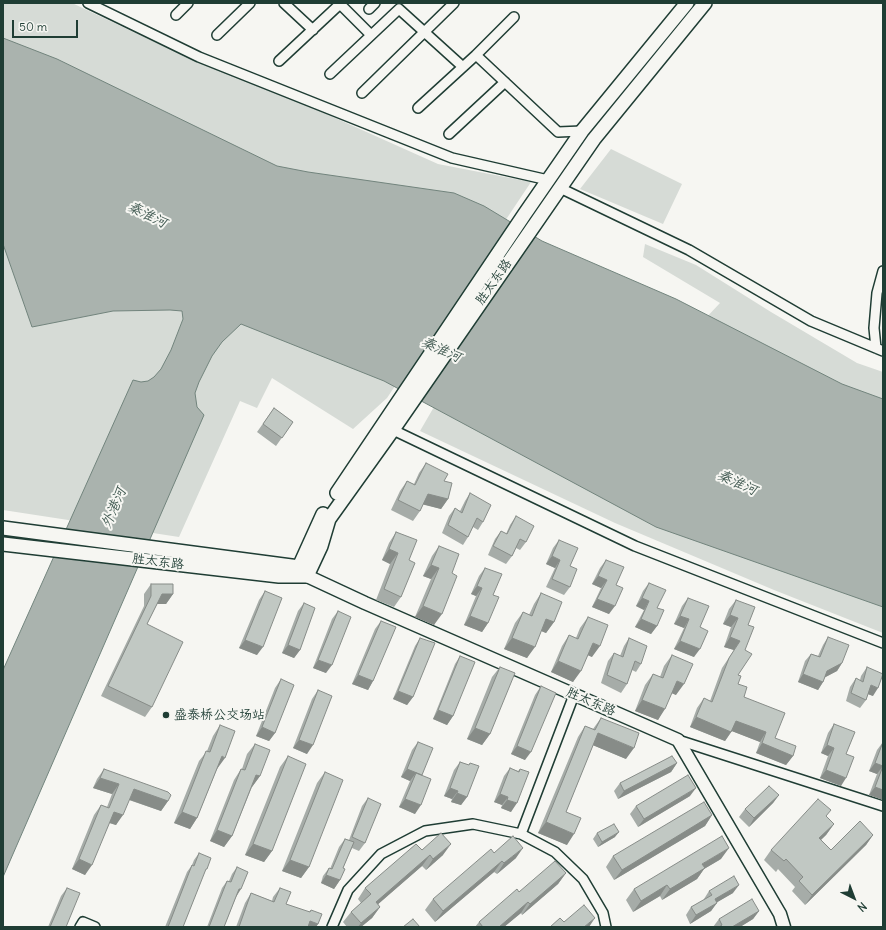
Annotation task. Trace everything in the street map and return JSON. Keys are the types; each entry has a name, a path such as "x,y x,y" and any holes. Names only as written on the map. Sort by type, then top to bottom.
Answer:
{"main road":[{"name":"胜太东路","path":"391,422 524,215 582,131 687,3"},
{"name":"胜太东路","path":"303,572 324,513 536,223 594,139 701,4"},
{"name":"胜太东路","path":"3,528 176,551 303,572"},
{"name":"胜太东路","path":"7,545 279,576 303,572"}],"street":[{"path":"88,3 200,57 452,158 548,180"},
{"path":"176,14 188,3"},
{"path":"217,35 250,3"},
{"path":"284,3 313,30"},
{"path":"362,93 454,3"},
{"path":"279,61 340,4 371,35"},
{"path":"330,74 399,9 463,67"},
{"path":"418,108 476,55 514,17"},
{"path":"476,55 558,132 582,131"},
{"path":"449,134 505,82"},
{"path":"560,188 689,250 811,321 880,350"},
{"path":"880,350 874,328 877,293 883,271"},
{"path":"391,422 635,546 883,643"},
{"name":"胜太东路","path":"303,572 365,603 678,740"},
{"path":"521,834 574,695"},
{"path":"678,740 883,806"},
{"path":"678,740 780,914 784,927"},
{"path":"332,927 348,890 381,854 425,831 473,824 521,834 555,852 583,880 602,913 614,927"},
{"path":"602,913 606,927"},
{"path":"80,927 83,922 95,927"}],"shaded area":[{"path":"3,3 72,3 176,52 304,104 438,164 531,182 387,398 353,429 272,378 257,408 240,401 179,537 3,510"},
{"path":"611,149 682,184 663,224 580,189"},
{"path":"645,244 696,265 857,363 883,372 883,633 774,590 615,523 420,431 438,400 569,463 720,303 643,257"}],"water":[{"path":"3,38 57,59 277,166 308,172 454,193 484,206 542,241 676,299 842,384 883,399 883,607 656,527 384,381 241,324 222,342 212,356 199,382 195,393 197,407 204,415 3,877 3,670 133,380 141,382 148,381 161,369 171,350 183,319 182,311 113,311 32,327 3,244"}],"building":[{"path":"274,408 293,422 282,438 263,424"},
{"path":"426,463 448,474 444,481 452,483 448,499 428,494 420,511 398,500 407,481 415,485"},
{"path":"470,493 491,505 483,522 477,518 468,537 448,525 455,508 462,513"},
{"path":"516,516 534,526 526,542 520,539 512,556 493,546 501,531 507,534"},
{"path":"396,532 417,540 409,560 415,563 401,597 384,589 398,553 389,549"},
{"path":"559,540 578,548 570,566 577,569 570,587 552,579 560,560 552,556"},
{"path":"439,546 459,554 452,573 457,576 442,614 423,606 439,568 431,565"},
{"path":"606,560 624,567 616,585 623,588 615,606 597,599 607,580 598,576"},
{"path":"485,568 502,574 493,595 499,597 488,623 470,616 482,588 477,586"},
{"path":"649,583 666,590 657,608 664,610 657,626 641,619 649,601 642,598"},
{"path":"151,584 173,584 173,594 162,594 147,624 183,642 152,707 108,686 151,596"},
{"path":"265,591 282,598 263,647 245,640"},
{"path":"541,593 562,602 554,622 546,619 535,647 512,638 523,612 532,616"},
{"path":"688,598 709,606 700,627 708,631 700,649 680,641 689,619 680,616"},
{"path":"736,600 755,607 748,625 754,627 745,650 752,654 738,675 741,676 738,684 747,687 744,697 785,713 775,738 796,746 793,756 762,743 766,732 736,721 731,732 696,717 704,698 712,702 729,658 740,641 730,637 738,618 730,615"},
{"path":"304,603 315,608 300,650 288,645"},
{"path":"338,611 351,617 332,665 318,660"},
{"path":"588,617 608,625 600,646 593,643 581,671 558,661 569,635 578,639"},
{"path":"381,621 396,627 373,681 358,675"},
{"path":"828,637 849,645 842,663 827,671 823,682 803,674 811,654 820,657"},
{"path":"420,638 435,643 413,697 398,691"},
{"path":"629,638 647,646 641,664 635,661 627,684 607,675 614,653 623,657"},
{"path":"672,655 693,664 684,684 677,681 665,709 642,700 653,674 663,678"},
{"path":"460,656 475,662 453,716 438,710"},
{"path":"500,667 515,673 490,734 475,728"},
{"path":"867,667 883,674 878,688 871,685 866,700 851,693 856,678 863,682"},
{"path":"281,679 294,685 275,733 262,727"},
{"path":"541,686 556,693 531,752 517,746"},
{"path":"318,690 332,696 313,745 299,740"},
{"path":"601,718 639,733 634,748 598,733 566,812 581,818 574,834 546,822 585,726 595,730"},
{"path":"834,724 855,732 846,754 854,757 846,778 826,770 834,748 827,745"},
{"path":"220,725 235,731 225,758 222,756 197,818 182,812 206,751 210,752"},
{"path":"418,742 433,748 422,775 407,769"},
{"path":"883,742 883,766 875,763"},
{"path":"255,744 270,750 260,776 256,775 232,836 217,830 241,769 245,770"},
{"path":"288,756 306,764 272,851 253,844"},
{"path":"672,756 677,763 624,791 620,783"},
{"path":"460,762 479,766 467,797 450,788"},
{"path":"883,766 883,790 875,787"},
{"path":"510,768 519,772 520,769 529,772 517,803 507,800 508,797 500,794"},
{"path":"104,769 168,792 171,795 168,801 134,789 123,815 114,812 92,865 79,859 101,805 109,808 119,784 100,778"},
{"path":"325,772 343,780 309,867 290,860"},
{"path":"416,773 431,779 421,805 405,799"},
{"path":"688,775 696,788 644,819 636,806"},
{"path":"769,786 779,795 754,818 745,809"},
{"path":"368,798 381,804 365,843 352,837"},
{"path":"818,799 831,810 826,816 834,824 819,838 831,850 860,821 873,835 812,895 799,881 803,877 786,859 784,861 771,850"},
{"path":"704,802 712,815 622,870 613,856"},
{"path":"614,824 619,832 602,842 597,833"},
{"path":"441,833 451,844 433,859 430,855 376,902 380,907 361,923 351,912 371,894 365,888 416,844 422,850"},
{"path":"513,836 523,848 504,863 502,861 443,911 433,899 491,849 494,853"},
{"path":"722,836 729,848 702,864 705,868 670,889 667,885 641,901 634,889"},
{"path":"345,839 354,842 343,868 345,869 340,880 326,875 329,868 332,869"},
{"path":"199,853 211,858 183,927 168,927 192,865 194,866"},
{"path":"555,861 566,873 530,904 528,902 499,927 483,927 479,922 517,889 519,892"},
{"path":"237,867 248,872 241,889 239,889 224,927 209,927 227,881 231,882"},
{"path":"734,876 739,885 715,899 717,903 696,915 691,907 712,895 709,891"},
{"path":"67,888 80,893 66,927 50,927"},
{"path":"280,888 291,892 286,904 310,912 311,910 322,914 318,924 310,921 308,927 239,927 251,893 274,902"},
{"path":"752,899 759,911 732,927 719,927 722,925 719,919"},
{"path":"584,905 595,918 584,927 550,927 560,918 564,922"},
{"path":"413,919 420,927 403,927"}],"place":[{"name":"盛泰桥公交场站","path":"166,715"}],"water label":[{"name":"秦淮河","path":"147,215"},
{"name":"秦淮河","path":"441,350"},
{"name":"秦淮河","path":"737,483"},
{"name":"外港河","path":"114,508"}]}
